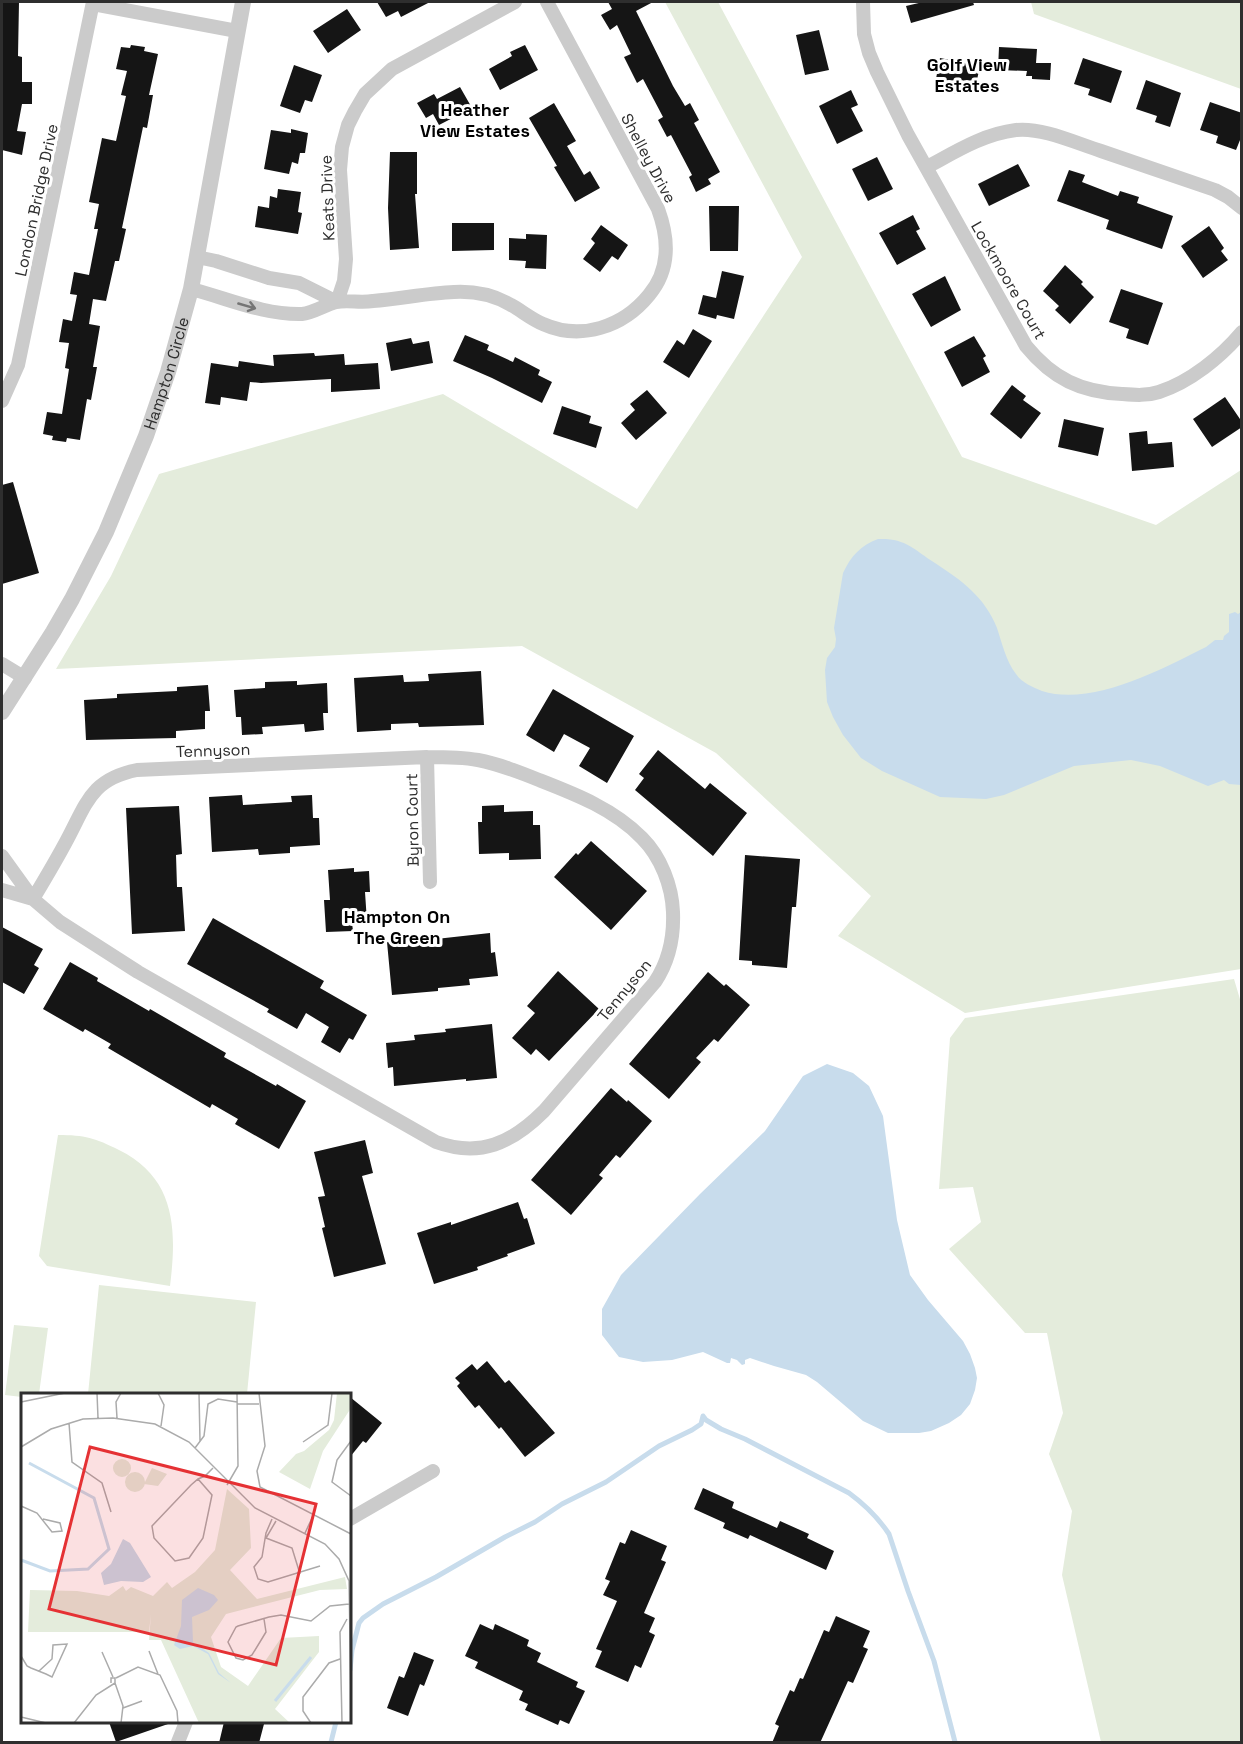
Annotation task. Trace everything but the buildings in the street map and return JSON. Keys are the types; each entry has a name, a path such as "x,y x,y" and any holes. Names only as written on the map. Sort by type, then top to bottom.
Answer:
{"street":[{"name":"Hampton Circle","path":"2,712 72,599 106,532 146,436 168,372 191,289 243,2"},
{"name":"Keats Drive","path":"338,302 344,280 346,259 340,170 342,147 348,125 360,102 378,80 392,69 515,2"},
{"name":"Shelley Drive","path":"191,289 258,309 304,314 338,302 369,302 455,292 482,294 496,298 551,327 574,331 591,331 610,326 622,319 643,302 655,287 665,261 667,241 664,225 658,209 547,2"},
{"name":"Lockmoore Court","path":"863,2 864,34 869,53 908,135 1026,346 1042,364 1066,381 1094,392 1138,395 1161,392 1217,358 1242,332"},
{"path":"93,3 237,31"},
{"name":"London Bridge Drive","path":"2,401 18,365 93,3"},
{"path":"927,167 986,137 1018,129 1039,131 1215,190 1242,208"},
{"name":"Shelley Drive","path":"197,257 269,278 299,283 338,302"},
{"path":"2,664 25,678"},
{"name":"Byron Court","path":"427,757 430,882"},
{"name":"Tennyson","path":"2,856 33,899 60,922 138,972 436,1142 460,1149 476,1149 499,1144 531,1125 662,973 673,931 673,907 664,871 642,838 625,823 585,797 498,765 457,758 427,757 137,770 117,775 87,799 33,899"},
{"name":"Tennyson","path":"2,890 33,899"},
{"path":"351,1518 433,1471"},
{"path":"178,1743 186,1723"}],"green space":[{"path":"665,2 718,2 962,457 1156,525 1241,470 1241,969 965,1013 838,936 871,896 716,753 522,646 56,669 111,576 159,474 443,394 637,509 802,257"},
{"path":"1031,2 1241,2 1241,89 1034,14"},
{"path":"1234,979 1242,1006 1241,1742 1101,1742 1062,1575 1072,1511 1049,1454 1063,1413 1047,1333 1025,1333 949,1249 981,1222 973,1187 939,1189 950,1038 965,1018"},
{"path":"58,1135 90,1138 103,1143 138,1162 152,1175 162,1191 172,1226 170,1286 47,1266 39,1256"},
{"path":"99,1285 256,1302 247,1393 88,1393"},
{"path":"14,1325 48,1328 39,1393 21,1393 21,1397 5,1395"}],"water":[{"path":"878,539 896,540 909,545 971,590 992,617 1007,658 1018,677 1042,691 1062,695 1083,694 1104,690 1148,675 1206,647 1215,640 1223,640 1229,632 1229,614 1241,612 1241,785 1229,784 1224,780 1208,786 1160,766 1131,760 1074,766 1004,795 986,799 940,797 882,771 861,758 843,735 833,717 827,702 825,670 827,658 835,647 834,628 843,573 857,552 866,544"},
{"path":"827,1064 853,1073 869,1086 883,1116 897,1220 910,1275 963,1341 975,1368 977,1378 970,1404 961,1415 931,1431 888,1433 863,1421 806,1375 750,1358 742,1365 731,1358 730,1363 727,1363 703,1352 672,1360 643,1362 619,1357 602,1335 602,1309 621,1275 765,1131 803,1076"}],"waterway":[{"path":"351,1660 359,1623 383,1604 535,1522 562,1504 606,1482 659,1446 701,1424 703,1416 721,1429 849,1493 885,1528 934,1661 955,1742"},
{"path":"331,1742 336,1723"}],"district":[{"name":"Golf View Estates","path":"967,76"},
{"name":"Heather View Estates","path":"475,120"},
{"name":"Hampton On The Green","path":"397,927"}]}
